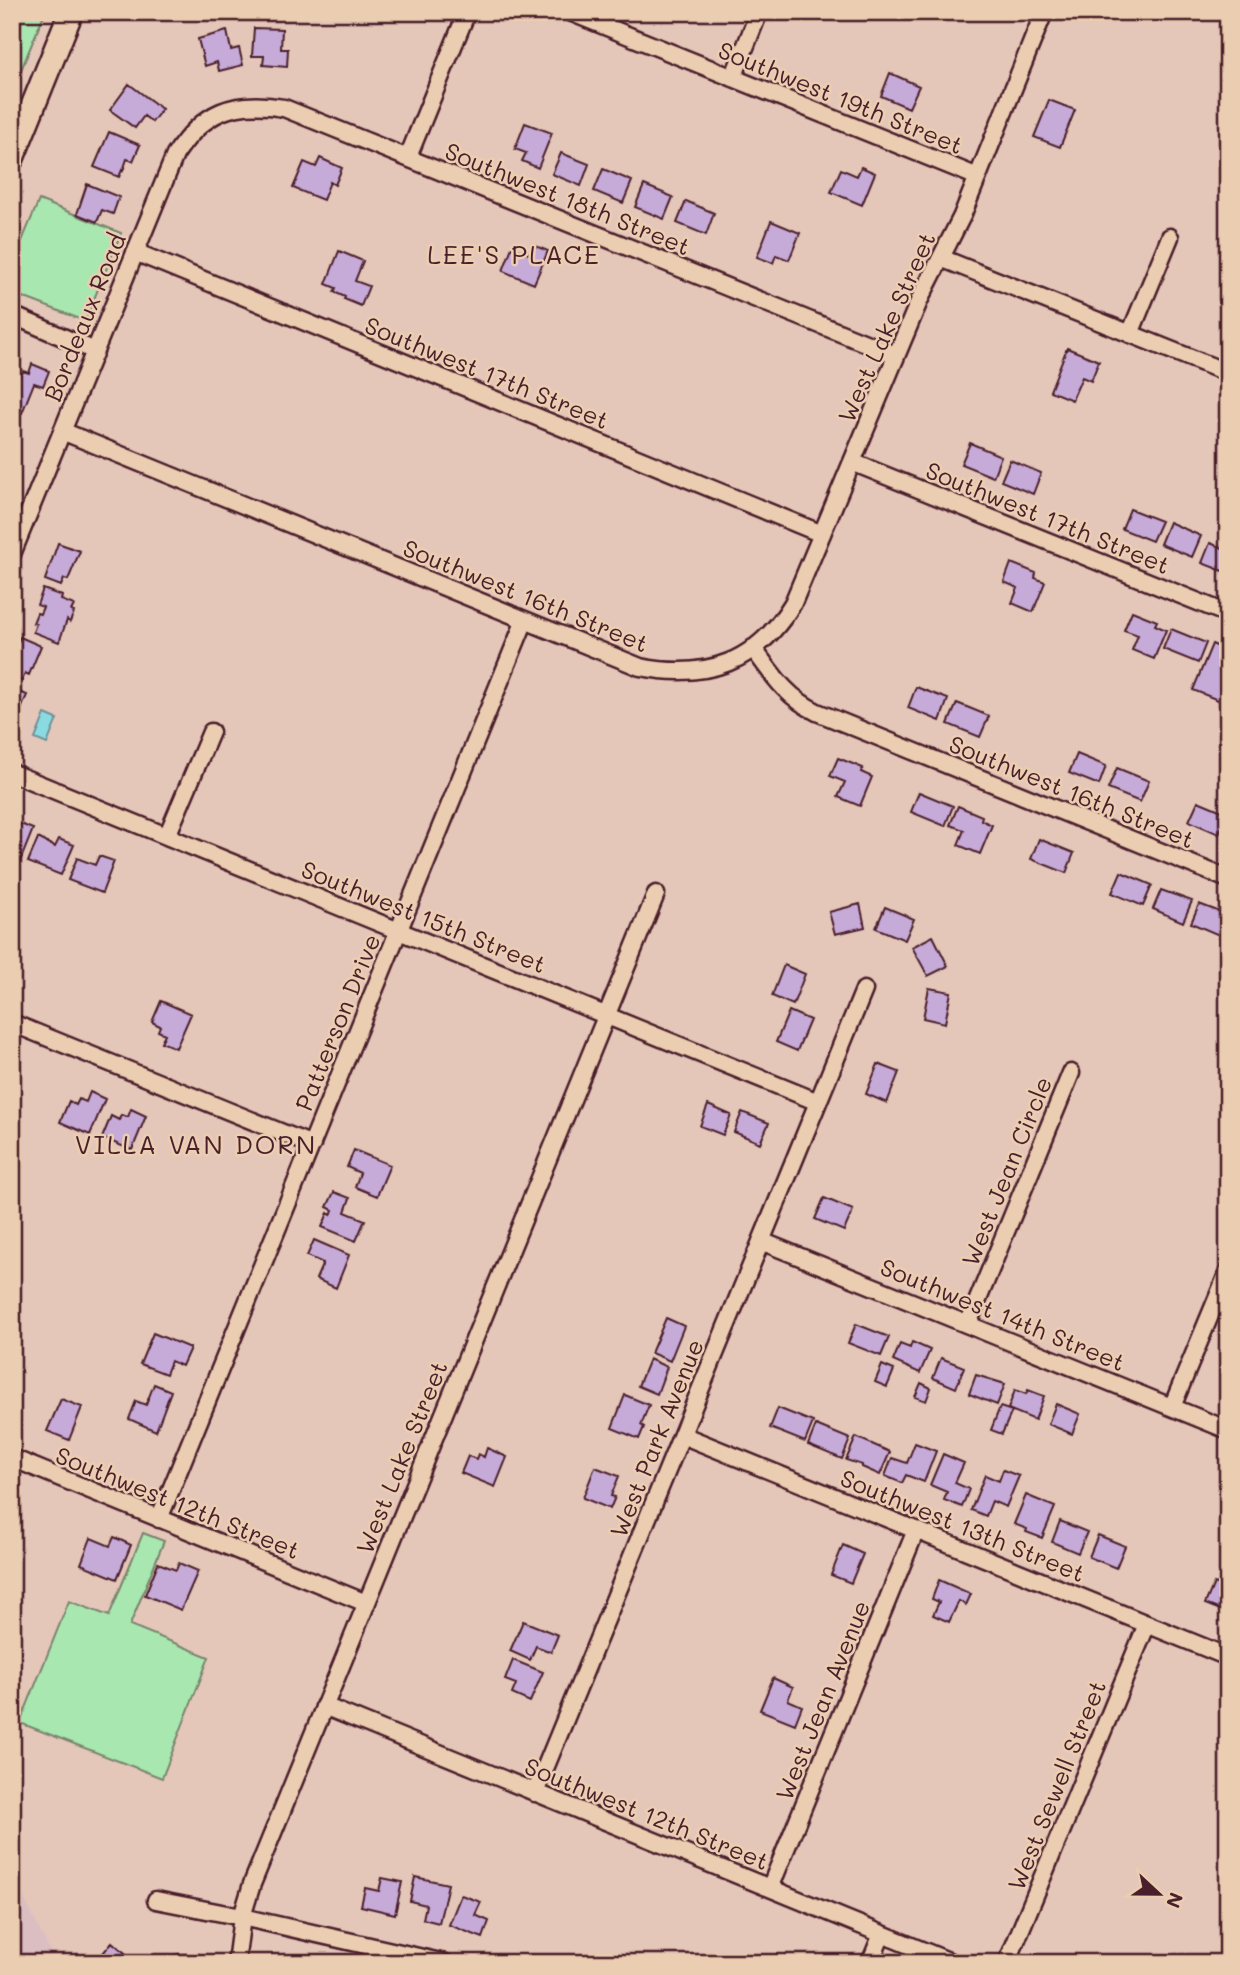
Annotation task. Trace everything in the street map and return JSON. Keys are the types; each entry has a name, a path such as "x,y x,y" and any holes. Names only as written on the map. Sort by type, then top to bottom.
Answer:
{"main road":[{"path":"12,158 71,12"}],"street":[{"path":"408,157 467,12"},
{"name":"Southwest 19th Street","path":"570,12 978,177"},
{"path":"733,78 759,12"},
{"name":"West Lake Street","path":"753,648 771,633 793,603 895,355 962,215 1044,12"},
{"name":"Southwest 18th Street","path":"219,113 243,105 263,104 284,108 895,355"},
{"name":"Bordeaux Road","path":"12,554 175,155 187,137 203,122 219,113"},
{"path":"1130,334 1170,237"},
{"name":"Southwest 17th Street","path":"135,252 822,534"},
{"path":"941,258 1228,373"},
{"path":"12,315 95,351"},
{"name":"Southwest 16th Street","path":"62,431 640,667 684,672 706,669 728,663 753,648 782,688 803,706 1228,879"},
{"name":"Southwest 17th Street","path":"852,462 1228,614"},
{"name":"Patterson Drive","path":"159,1519 525,620"},
{"path":"167,836 211,732"},
{"name":"Southwest 15th Street","path":"12,773 818,1102"},
{"name":"West Lake Street","path":"236,1963 242,1917 252,1884 656,894"},
{"name":"West Park Avenue","path":"535,1793 864,990"},
{"path":"12,1023 312,1145"},
{"name":"West Jean Circle","path":"968,1324 1071,1073"},
{"name":"Southwest 14th Street","path":"761,1241 1228,1430"},
{"path":"1172,1408 1228,1272"},
{"name":"Southwest 13th Street","path":"682,1435 1228,1657"},
{"name":"Southwest 12th Street","path":"12,1458 366,1603"},
{"name":"West Jean Avenue","path":"770,1888 916,1530"},
{"name":"West Sewell Street","path":"1007,1963 1147,1624"},
{"name":"Southwest 12th Street","path":"324,1706 953,1963"},
{"path":"156,1900 445,1963"},
{"path":"870,1963 882,1934"}],"shaded area":[{"path":"12,1875 56,1963 12,1963"}],"green space":[{"path":"12,12 45,12 12,92"},
{"path":"39,200 121,233 85,321 12,293 12,265"},
{"path":"143,1533 164,1541 130,1625 209,1657 162,1778 20,1723 69,1601 109,1616"}],"water":[{"path":"45,714 57,719 47,744 35,739"}],"building":[{"path":"254,28 282,29 281,49 288,49 287,67 263,65 264,56 252,56"},
{"path":"227,31 231,50 239,48 243,65 219,71 217,62 205,66 198,39"},
{"path":"890,73 919,86 909,108 881,96"},
{"path":"129,84 162,109 152,122 144,116 135,128 110,110"},
{"path":"1049,100 1075,110 1060,147 1034,137"},
{"path":"525,123 552,133 538,168 522,161 526,153 515,149"},
{"path":"109,132 140,145 133,161 127,159 119,177 94,167"},
{"path":"561,153 589,164 581,186 552,174"},
{"path":"320,158 342,168 335,185 330,182 323,200 293,188 304,162 316,167"},
{"path":"861,167 875,173 862,205 831,192 841,169 857,176"},
{"path":"603,169 632,181 623,203 594,191"},
{"path":"87,184 119,197 113,214 102,210 97,222 77,214"},
{"path":"644,185 673,197 664,219 635,207"},
{"path":"686,201 714,213 706,235 677,223"},
{"path":"771,221 800,233 789,260 776,255 773,263 757,257"},
{"path":"533,245 548,251 534,284 503,271 512,247 529,254"},
{"path":"339,251 363,261 355,281 369,286 361,306 344,299 345,297 334,292 336,288 326,284"},
{"path":"1067,348 1099,361 1091,381 1082,377 1072,400 1050,391"},
{"path":"32,364 49,371 43,386 34,383 22,413 12,409 12,371 29,373"},
{"path":"12,419 20,422 12,440"},
{"path":"12,441 18,443 12,458"},
{"path":"970,443 1001,456 993,477 961,464"},
{"path":"1010,460 1041,473 1033,494 1001,481"},
{"path":"1130,509 1161,521 1152,541 1122,529"},
{"path":"1169,522 1201,536 1192,557 1160,544"},
{"path":"58,543 80,551 68,580 64,579 61,586 45,580"},
{"path":"1210,543 1228,550 1228,573 1202,563"},
{"path":"1011,563 1036,573 1035,578 1045,582 1033,612 1012,603 1018,588 1004,582"},
{"path":"43,589 62,596 61,600 74,605 70,622 67,620 59,642 33,632 37,613 40,614 43,607 37,605"},
{"path":"1132,611 1157,621 1155,625 1166,630 1154,659 1132,650 1138,635 1124,630"},
{"path":"1171,629 1206,643 1198,663 1163,649"},
{"path":"20,637 41,646 29,675 25,673 22,681 12,677 12,655"},
{"path":"1212,644 1228,651 1228,704 1193,690"},
{"path":"916,687 948,699 940,721 908,708"},
{"path":"12,689 27,695 15,724 12,723"},
{"path":"957,703 989,716 980,737 948,724"},
{"path":"1077,754 1106,766 1099,785 1069,773"},
{"path":"838,758 863,768 861,772 872,777 860,806 838,797 845,782 830,776"},
{"path":"1117,768 1149,781 1140,802 1108,789"},
{"path":"919,792 953,806 945,826 911,812"},
{"path":"1198,801 1227,813 1219,834 1189,821"},
{"path":"958,806 982,816 981,820 992,825 980,854 958,845 964,830 950,825"},
{"path":"18,823 33,829 21,859 12,855 12,829 15,831"},
{"path":"38,838 55,847 59,839 74,845 61,875 28,862"},
{"path":"1039,839 1074,853 1066,873 1031,859"},
{"path":"99,856 114,861 102,893 68,880 77,858 95,865"},
{"path":"1121,872 1152,885 1143,906 1112,893"},
{"path":"1161,890 1192,901 1183,922 1153,909"},
{"path":"860,904 865,927 835,934 829,912"},
{"path":"1199,904 1228,915 1226,938 1191,923"},
{"path":"885,907 914,919 905,940 876,928"},
{"path":"933,936 948,966 928,976 912,947"},
{"path":"784,965 805,974 793,1005 772,996"},
{"path":"929,988 951,992 945,1023 923,1018"},
{"path":"161,1001 191,1014 176,1048 161,1042 165,1034 158,1031 160,1026 152,1022"},
{"path":"789,1011 810,1020 797,1051 776,1042"},
{"path":"878,1064 899,1072 887,1103 866,1094"},
{"path":"90,1092 105,1099 90,1135 60,1122 69,1101 76,1105 79,1099 86,1102"},
{"path":"708,1105 731,1115 723,1135 700,1126"},
{"path":"131,1109 146,1116 132,1150 102,1138 111,1116 119,1120 121,1115 128,1117"},
{"path":"742,1112 769,1123 760,1143 734,1132"},
{"path":"354,1150 390,1165 377,1196 355,1187 360,1173 347,1167"},
{"path":"334,1192 350,1198 345,1212 365,1220 356,1241 322,1227 328,1213 331,1215 333,1210 327,1207"},
{"path":"824,1198 853,1210 844,1231 815,1219"},
{"path":"314,1240 349,1255 336,1288 316,1279 323,1263 307,1256"},
{"path":"666,1318 684,1326 670,1361 651,1353"},
{"path":"856,1324 889,1337 881,1356 848,1343"},
{"path":"153,1333 190,1348 182,1366 171,1361 166,1374 140,1364"},
{"path":"912,1342 930,1350 920,1373 893,1361 900,1344 910,1348"},
{"path":"941,1358 964,1367 956,1388 933,1378"},
{"path":"649,1359 667,1367 657,1394 638,1386"},
{"path":"882,1365 894,1370 887,1387 875,1382"},
{"path":"976,1375 1005,1384 997,1405 969,1394"},
{"path":"921,1383 931,1388 926,1401 915,1397"},
{"path":"154,1384 171,1391 156,1431 129,1419 136,1401 146,1405"},
{"path":"1015,1390 1026,1394 1028,1390 1044,1396 1035,1420 1008,1409"},
{"path":"625,1395 649,1405 639,1439 612,1428"},
{"path":"61,1399 82,1407 69,1440 47,1431"},
{"path":"1056,1404 1080,1414 1072,1434 1048,1424"},
{"path":"1000,1407 1012,1411 1002,1434 991,1430"},
{"path":"778,1408 813,1422 805,1442 770,1428"},
{"path":"816,1425 850,1439 842,1459 808,1445"},
{"path":"856,1437 890,1452 880,1475 846,1460"},
{"path":"915,1443 936,1451 924,1482 906,1475 902,1483 885,1476 892,1458 907,1463"},
{"path":"487,1448 507,1457 495,1487 461,1473 468,1456 476,1459 478,1454 484,1457"},
{"path":"943,1454 964,1463 955,1483 969,1489 962,1507 944,1500 947,1492 930,1485"},
{"path":"595,1467 619,1476 611,1496 615,1497 610,1509 583,1498"},
{"path":"1003,1470 1019,1476 1006,1507 992,1501 986,1516 971,1510 985,1475 999,1481"},
{"path":"1026,1495 1055,1507 1042,1538 1014,1524"},
{"path":"1060,1521 1087,1532 1078,1553 1052,1542"},
{"path":"1098,1535 1125,1546 1116,1568 1089,1557"},
{"path":"114,1537 131,1545 117,1579 81,1564 91,1538 110,1546"},
{"path":"843,1545 863,1554 851,1583 831,1575"},
{"path":"158,1563 176,1570 179,1563 198,1571 181,1610 145,1595"},
{"path":"939,1580 971,1594 966,1605 959,1601 949,1622 933,1615 939,1602 932,1599"},
{"path":"1214,1583 1228,1589 1228,1613 1205,1604"},
{"path":"523,1621 558,1635 551,1652 536,1646 530,1660 510,1651"},
{"path":"513,1660 543,1672 530,1702 512,1694 516,1684 505,1680"},
{"path":"773,1678 793,1687 788,1700 802,1706 795,1724 760,1710"},
{"path":"415,1877 448,1884 439,1923 423,1919 426,1905 410,1901"},
{"path":"382,1878 402,1882 395,1914 361,1906 365,1888 379,1891"},
{"path":"461,1895 481,1902 475,1915 489,1921 483,1938 449,1925"},
{"path":"112,1942 125,1953 122,1957 129,1963 95,1963"},
{"path":"199,1954 198,1963 173,1963 174,1955"}],"district":[{"name":"LEE'S PLACE","path":"514,254"},
{"name":"VILLA VAN DORN","path":"196,1144"}]}
